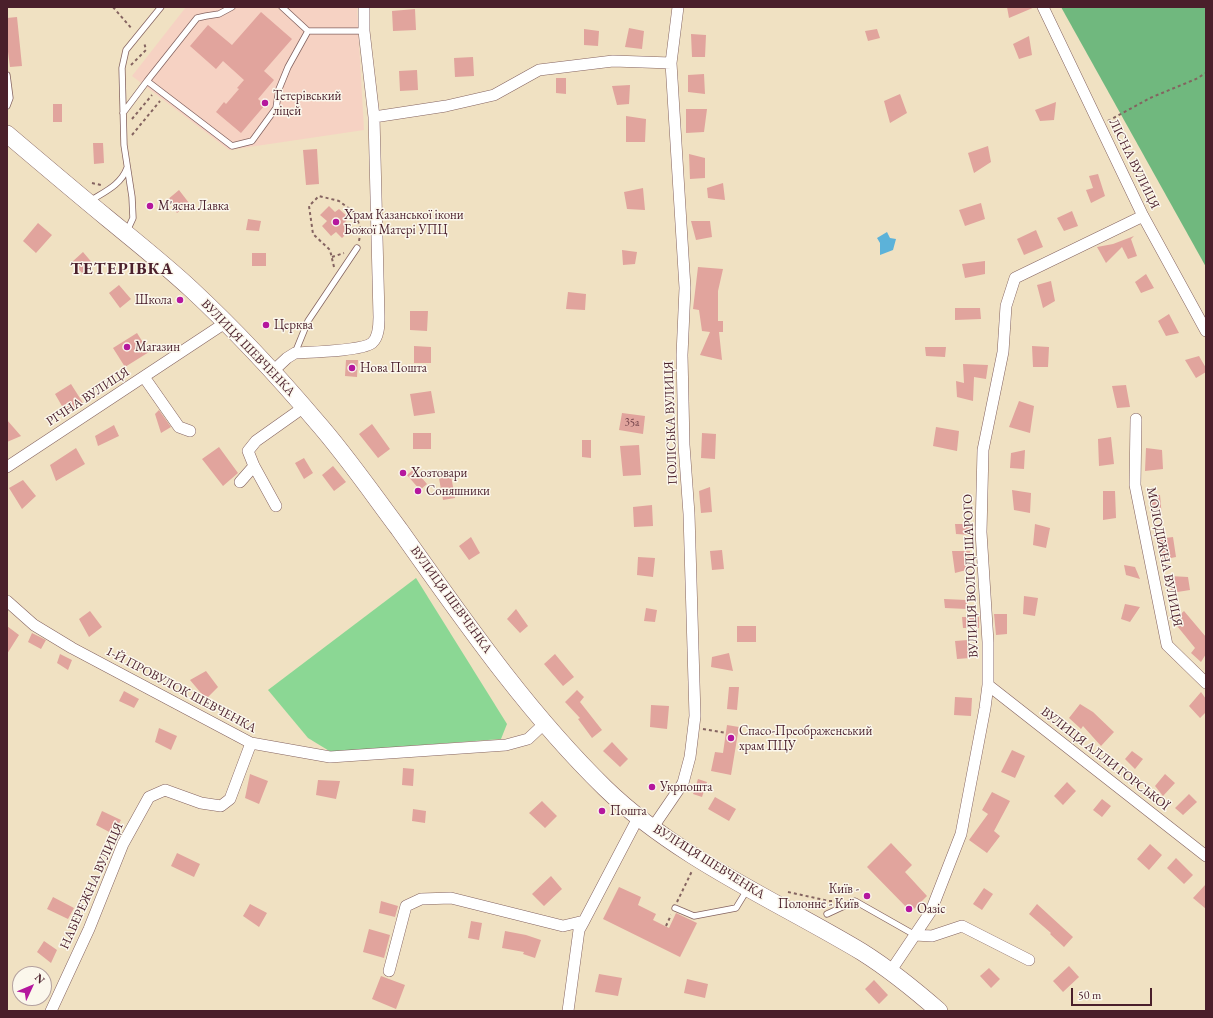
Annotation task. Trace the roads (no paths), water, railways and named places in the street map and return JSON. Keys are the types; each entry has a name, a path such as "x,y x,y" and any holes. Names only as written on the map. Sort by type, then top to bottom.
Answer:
{"main road":[{"name":"ВУЛИЦЯ ШЕВЧЕНКА","path":"7,134 190,288 304,407 360,477 512,684 556,738 603,786 681,848 864,954 916,991 939,1011"}],"street":[{"path":"272,372 287,358 295,353 361,347 372,342 378,332 379,317 374,116 364,31 364,7"},
{"name":"ПОЛІСЬКА ВУЛИЦЯ","path":"653,827 684,783 690,757 695,716 689,514 684,445 682,370 685,288 671,63 678,7"},
{"name":"ЛІСНА ВУЛИЦЯ","path":"1043,7 1144,216 1206,331"},
{"path":"374,116 446,106 494,95 539,70 613,61 671,63"},
{"name":"ВУЛИЦЯ ВОЛОДІ ШАРОГО","path":"890,972 931,911 961,834 985,708 988,685 988,642 981,532 983,450 1003,352 1006,306 1015,278 1144,216"},
{"name":"РІЧНА ВУЛИЦЯ","path":"7,467 225,323"},
{"path":"144,376 179,427 190,431"},
{"path":"276,506 254,466 248,451 256,441 304,407"},
{"name":"МОЛОДІЖНА ВУЛИЦЯ","path":"1136,419 1135,485 1167,645 1206,683"},
{"path":"240,482 254,466"},
{"name":"1-Й ПРОВУЛОК ШЕВЧЕНКА","path":"7,601 34,625 72,648 251,744 330,757 506,745 528,739 544,723"},
{"name":"ВУЛИЦЯ АЛЛИ ГОРСЬКОЇ","path":"988,685 1206,856"},
{"name":"НАБЕРЕЖНА ВУЛИЦЯ","path":"51,1011 89,929 123,844 149,797 165,790 201,803 221,806 230,799 251,744"},
{"path":"568,1011 579,930 639,816"},
{"path":"390,971 406,906 420,899 451,898 563,926 584,921"},
{"path":"916,935 932,936 962,926 1029,960"}],"lane":[{"path":"126,233 133,218 132,197 124,145 122,68 126,50 161,7"},
{"path":"123,114 197,18 220,14 232,7"},
{"path":"282,7 308,31 364,31"},
{"path":"147,81 232,146 252,141 276,108 279,89 288,67 308,31"},
{"path":"7,75 10,98 7,106"},
{"path":"88,202 116,185 125,175 127,167"},
{"path":"295,353 308,321 357,248"},
{"path":"675,908 694,916 736,908 748,888"},
{"path":"827,914 855,901 916,935"}],"water":[{"path":"887,232 890,238 896,239 893,250 880,255 880,243 877,238"}],"place":[{"name":"Тетерівський ліцей","path":"265,103"},
{"name":"М'ясна Лавка","path":"150,206"},
{"name":"Храм Казанської ікони Божої Матері УПЦ","path":"336,222"},
{"name":"Школа","path":"180,300"},
{"name":"Церква","path":"266,325"},
{"name":"Магазин","path":"127,347"},
{"name":"Нова Пошта","path":"352,368"},
{"name":"Хозтовари","path":"403,473"},
{"name":"Соняшники","path":"418,491"},
{"name":"Спасо-Преображенський храм ПЦУ","path":"731,738"},
{"name":"Укрпошта","path":"652,787"},
{"name":"Пошта","path":"602,811"},
{"name":"Київ - Полонне - Київ","path":"867,896"},
{"name":"Оазіс","path":"909,909"}],"district":[{"name":"ТЕТЕРІВКА","path":"122,269"}]}
